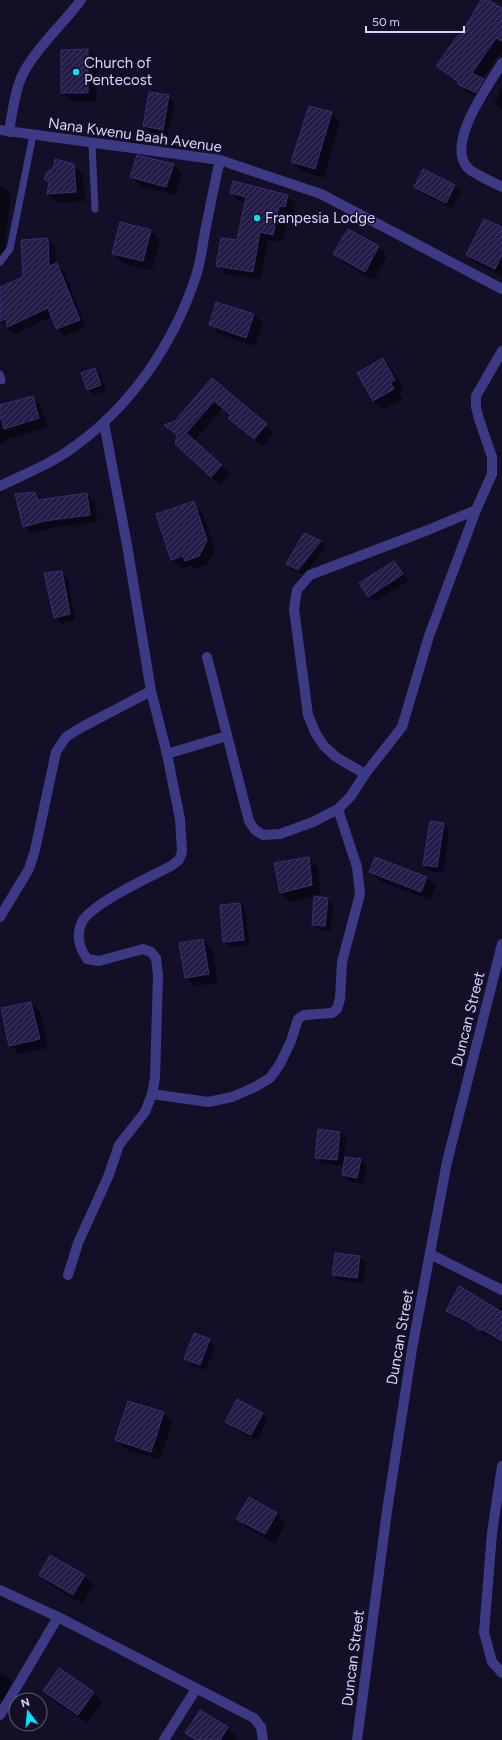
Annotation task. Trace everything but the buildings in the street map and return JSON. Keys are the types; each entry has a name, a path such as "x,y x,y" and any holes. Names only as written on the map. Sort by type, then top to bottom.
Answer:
{"street":[{"path":"5,131 22,77 45,43 81,0"},
{"path":"502,64 477,104 467,124 462,149 462,158 468,167 502,187"},
{"name":"Nana Kwenu Baah Avenue","path":"5,131 92,144 220,160 320,194 501,286"},
{"path":"0,486 34,470 74,447 104,423 125,402 159,356 197,275 220,160"},
{"path":"207,657 249,821 255,830 264,835 280,834 313,822 338,809 351,796 365,774 402,727 429,636 476,510 492,474 492,457 478,413 476,396 502,351"},
{"path":"68,1276 78,1243 108,1177 119,1146 144,1112 152,1094 155,1078 157,1028 158,975 156,958 151,952 143,949 99,961 87,959 80,948 78,933 81,923 108,900 171,866 179,860 182,852 180,820 167,754 151,691 127,545 104,423"},
{"path":"365,774 336,757 324,746 315,732 308,715 294,609 298,590 310,575 476,510"},
{"path":"0,917 28,869 36,850 56,752 66,737 151,691"},
{"path":"167,754 227,736"},
{"path":"152,1094 208,1102 232,1097 255,1087 270,1078 280,1064 291,1041 298,1019 304,1015 332,1013 337,1009 340,999 342,962 360,894 357,867 338,809"},
{"name":"Duncan Street","path":"357,1740 387,1511 412,1349 447,1162 502,944"},
{"path":"430,1254 502,1290"},
{"path":"502,1466 492,1532 484,1632 492,1662 502,1673"},
{"path":"0,1590 58,1617 254,1718 260,1727 263,1740"},
{"path":"0,1715 58,1617"},
{"path":"164,1740 196,1689"}],"lane":[{"path":"0,262 10,248 33,135"},
{"path":"92,144 95,209"}],"place":[{"name":"Church of Pentecost","path":"76,72"},
{"name":"Franpesia Lodge","path":"257,218"}]}
